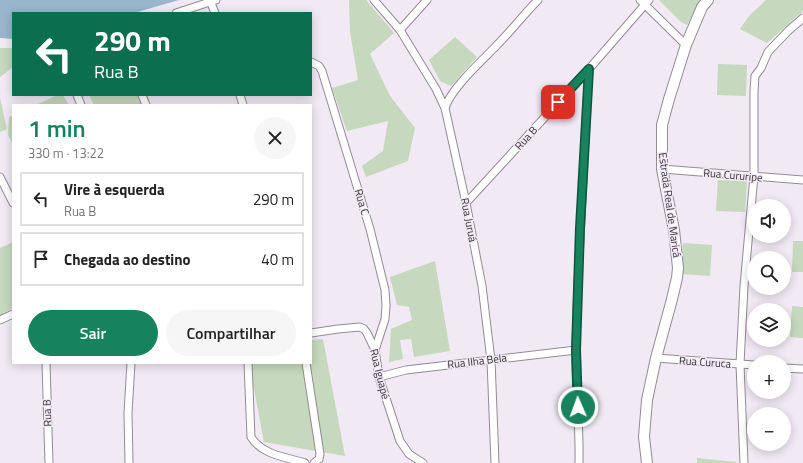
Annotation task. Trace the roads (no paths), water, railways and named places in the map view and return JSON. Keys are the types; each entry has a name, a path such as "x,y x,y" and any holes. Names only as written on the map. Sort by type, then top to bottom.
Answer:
{"main road":[{"name":"Estrada Real de Maricá","path":"646,463 644,438 645,417 656,358 671,303 678,268 674,230 662,169 662,125 686,45 702,8 708,0"}],"street":[{"name":"Rua Juruá","path":"374,0 400,30 436,89 445,108 482,286 491,360 495,463"},
{"path":"400,30 427,0"},
{"path":"445,108 446,103 454,91 538,0"},
{"path":"179,12 213,1 215,12"},
{"path":"644,2 686,45"},
{"name":"Rua B","path":"466,204 589,69 644,2"},
{"path":"744,463 740,364 745,278 754,176 755,76 761,68 768,52 788,30 803,18"},
{"name":"Rua C","path":"312,62 319,66 322,71 370,229 385,290 385,319 375,350"},
{"path":"579,463 580,435 576,350 580,228 589,69"},
{"path":"436,89 447,92 454,91"},
{"name":"Rua Cururipe","path":"662,169 803,180"},
{"path":"0,177 12,201"},
{"path":"0,320 12,314"},
{"name":"Rua Iguapé","path":"312,333 360,327 368,333 375,350 379,377 400,441 409,454 423,463"},
{"name":"Rua Ilha Bela","path":"379,377 406,370 576,350"},
{"name":"Rua Curuca","path":"656,358 747,364"},
{"name":"Rua B","path":"46,364 49,463"},
{"path":"129,463 128,413 131,364"},
{"path":"248,364 252,437 256,444 265,451 305,463"},
{"path":"306,364 320,454 319,459 314,463"},
{"path":"791,368 803,369"}],"water":[{"path":"0,0 179,0 137,12 12,12 12,39 0,38"}]}
